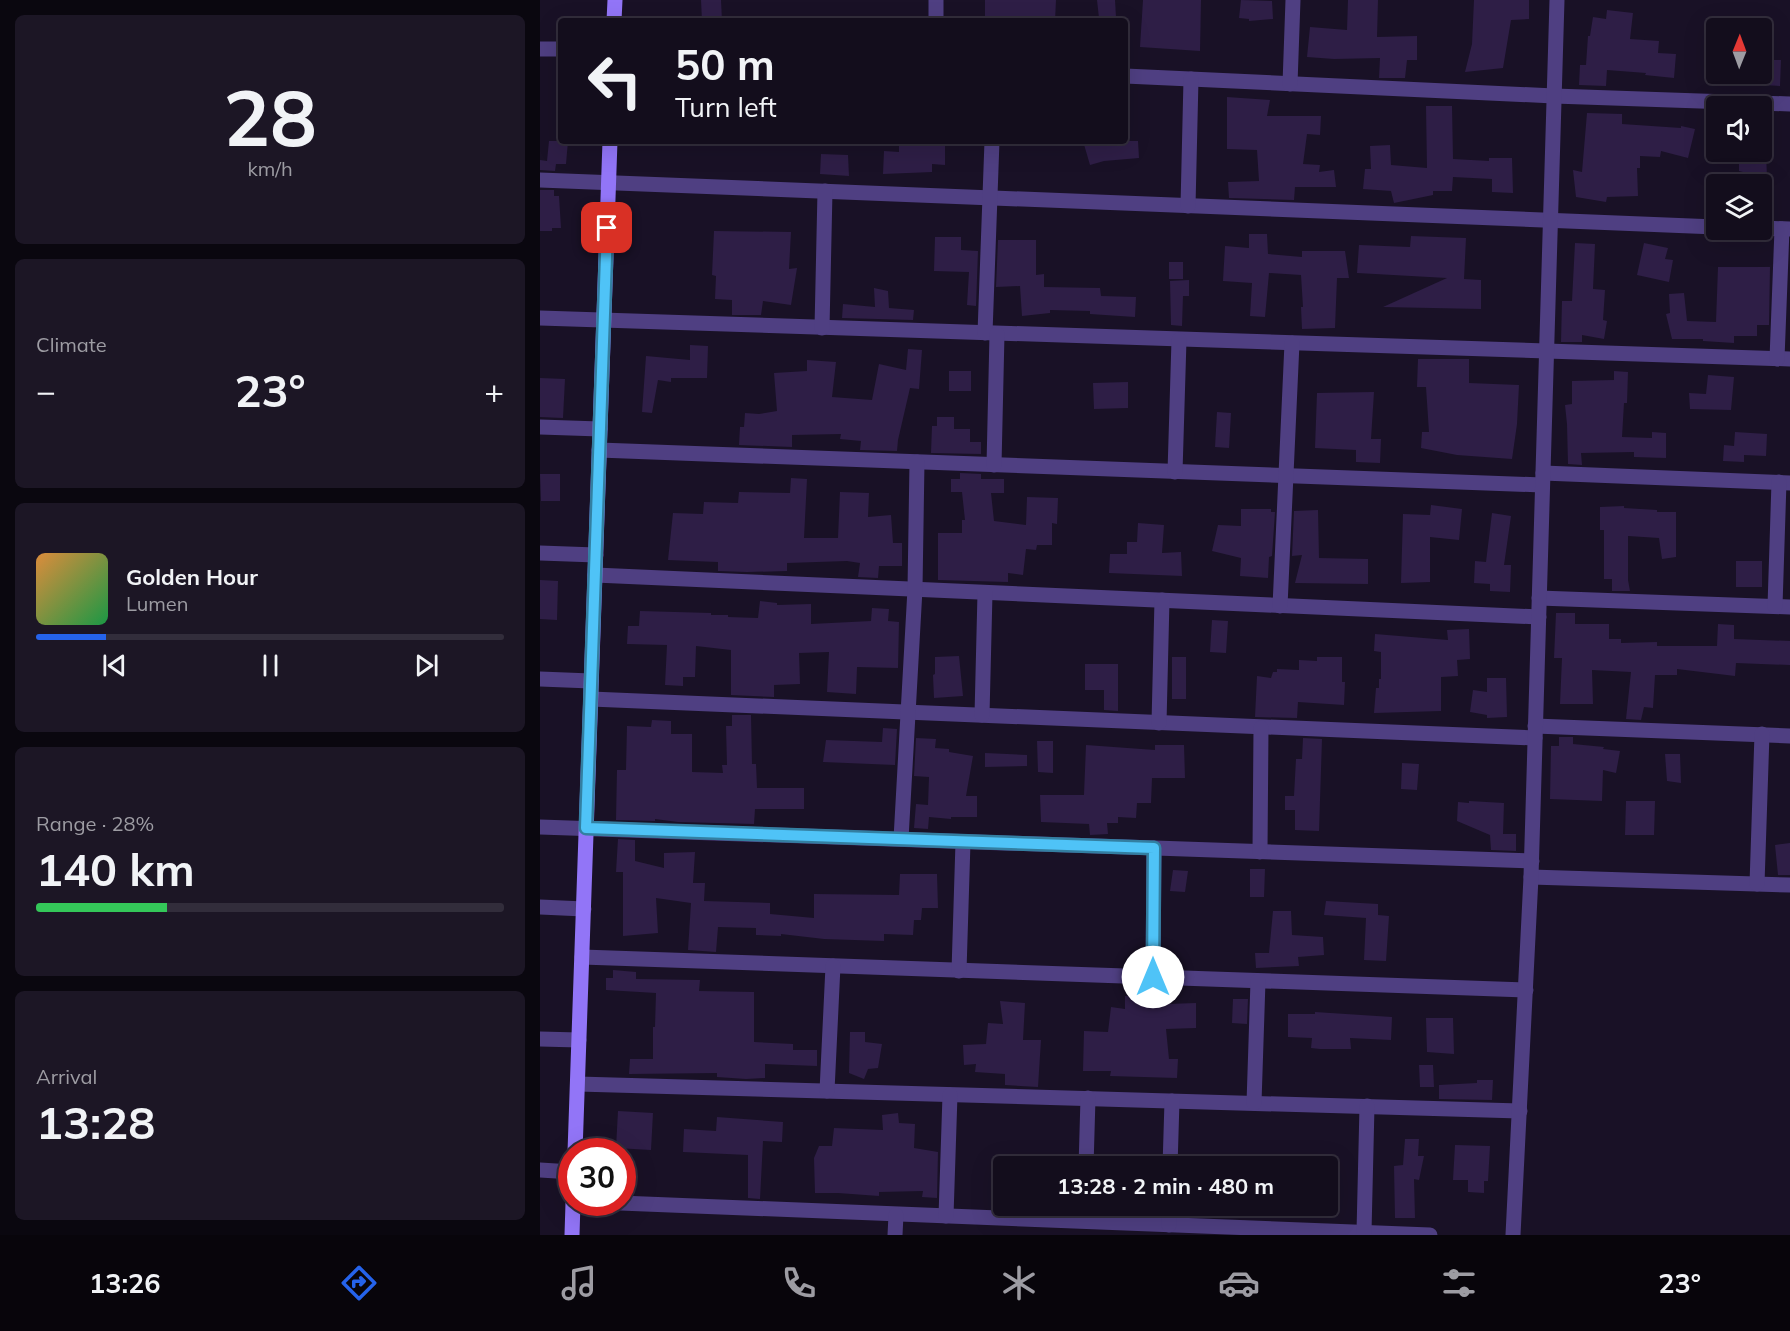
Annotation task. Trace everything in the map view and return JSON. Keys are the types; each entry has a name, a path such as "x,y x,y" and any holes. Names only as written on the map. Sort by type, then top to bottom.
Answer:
{"street":[{"path":"614,18 615,0"},
{"path":"936,0 936,18"},
{"path":"1290,84 1293,0"},
{"path":"1513,1235 1532,861 1557,0"},
{"path":"540,49 558,50"},
{"path":"1128,76 1554,96 1790,104"},
{"path":"1188,206 1191,79"},
{"path":"576,1138 610,144"},
{"path":"992,144 989,196 994,465"},
{"path":"540,180 989,196 1706,227"},
{"path":"822,328 825,191"},
{"path":"540,318 1783,359 1786,229"},
{"path":"1175,472 1179,340"},
{"path":"1280,606 1292,343"},
{"path":"540,427 600,429"},
{"path":"599,450 1285,476 1784,482 1783,607 1539,598"},
{"path":"901,839 915,590 917,462"},
{"path":"540,553 596,555"},
{"path":"595,575 1539,617"},
{"path":"982,716 985,592"},
{"path":"1159,723 1162,600"},
{"path":"540,679 591,681"},
{"path":"591,699 1261,728 1790,736"},
{"path":"1260,852 1261,728"},
{"path":"1757,884 1762,734"},
{"path":"540,827 1532,861"},
{"path":"960,971 963,842"},
{"path":"1153,977 1154,848"},
{"path":"1531,878 1790,885"},
{"path":"540,908 584,909"},
{"path":"582,957 1526,990"},
{"path":"827,1091 833,966"},
{"path":"1254,1103 1258,981"},
{"path":"540,1039 579,1040"},
{"path":"578,1084 1520,1111"},
{"path":"946,1216 950,1095"},
{"path":"1086,1156 1088,1098"},
{"path":"1170,1156 1172,1101"},
{"path":"1364,1232 1367,1106"},
{"path":"540,1170 558,1171"},
{"path":"636,1204 896,1215 993,1215"},
{"path":"895,1235 896,1215"},
{"path":"572,1235 573,1216"},
{"path":"1099,1216 1169,1225 1262,1232 1364,1232 1430,1235"},
{"path":"1169,1216 1169,1225"}],"building":[{"path":"701,0 721,0 722,18 702,18"},
{"path":"985,0 1056,0 1055,18 985,18"},
{"path":"1097,0 1115,0 1116,17 1099,18"},
{"path":"1143,0 1201,0 1200,51 1140,47"},
{"path":"1241,0 1272,1 1273,19 1249,21 1249,19 1239,18"},
{"path":"1348,0 1378,0 1377,37 1417,36 1417,60 1407,60 1405,78 1379,78 1380,58 1307,57 1310,27 1347,30"},
{"path":"1474,0 1529,0 1529,19 1511,20 1503,68 1465,72 1472,44"},
{"path":"1607,10 1633,13 1630,39 1659,41 1658,53 1676,54 1674,78 1607,70 1606,86 1579,85 1580,65 1586,65 1588,36 1590,36 1593,17 1606,19"},
{"path":"1772,60 1781,60 1780,86 1764,85 1772,84"},
{"path":"1227,97 1270,100 1267,116 1321,116 1320,135 1307,134 1303,164 1320,165 1319,172 1334,170 1336,187 1295,187 1294,200 1229,198 1228,182 1259,181 1257,150 1227,149"},
{"path":"1426,106 1452,106 1453,159 1489,161 1489,158 1512,158 1513,193 1492,192 1492,179 1453,177 1452,191 1433,191 1433,195 1394,203 1391,191 1363,189 1365,169 1371,169 1370,146 1390,145 1391,165 1427,168"},
{"path":"1587,113 1622,114 1622,124 1681,128 1681,126 1695,129 1688,158 1661,151 1660,157 1640,156 1640,168 1637,168 1638,196 1607,197 1606,202 1576,197 1573,170 1582,172"},
{"path":"549,141 568,144 566,164 556,164 555,171 540,170 540,160 547,161"},
{"path":"1128,141 1138,141 1139,158 1104,161 1090,165 1084,144 1128,144"},
{"path":"899,144 945,144 945,165 932,164 932,172 883,174 884,151 899,152"},
{"path":"821,154 848,155 849,176 820,174"},
{"path":"1739,162 1766,162 1767,174 1739,171"},
{"path":"540,190 554,190 554,196 559,196 561,228 540,231"},
{"path":"714,231 791,232 789,269 797,268 791,305 763,301 761,315 732,315 732,300 715,299 716,276 712,275"},
{"path":"1249,234 1267,234 1268,254 1302,257 1302,251 1345,251 1349,278 1337,278 1335,328 1302,329 1301,275 1269,273 1265,317 1250,316 1252,283 1223,281 1225,246 1249,248"},
{"path":"1411,236 1466,238 1464,279 1481,280 1481,309 1383,307 1447,278 1357,273 1359,245 1410,247"},
{"path":"935,237 961,237 961,250 978,251 976,306 967,305 969,272 934,271"},
{"path":"998,240 1036,240 1036,275 1044,274 1044,287 1100,288 1101,296 1136,297 1135,317 1090,314 1090,311 1050,310 1050,313 1022,316 1020,286 996,287"},
{"path":"1575,243 1595,244 1593,289 1605,290 1603,320 1607,321 1604,339 1582,335 1582,342 1561,342 1562,301 1572,301"},
{"path":"1644,243 1668,248 1665,259 1673,260 1669,282 1637,275"},
{"path":"1169,262 1183,262 1183,279 1169,279"},
{"path":"1718,267 1770,267 1769,325 1757,325 1757,336 1734,336 1734,343 1703,341 1703,339 1672,339 1666,314 1670,313 1669,294 1684,293 1687,321 1716,322"},
{"path":"1189,280 1189,296 1183,296 1182,326 1171,325 1170,281"},
{"path":"874,288 888,291 889,308 914,310 913,320 842,318 843,304 875,307"},
{"path":"690,345 708,346 707,378 671,378 671,382 658,380 652,413 642,412 646,356 690,360"},
{"path":"908,349 922,350 919,389 910,388 897,451 860,450 861,441 840,439 841,434 792,435 792,447 739,445 740,427 744,427 745,413 759,414 777,411 774,373 807,371 807,360 836,362 832,397 872,400 879,364 906,370"},
{"path":"1418,359 1469,359 1469,383 1519,385 1512,459 1457,455 1421,448 1422,432 1429,432 1426,387 1417,387"},
{"path":"949,371 971,371 971,391 949,391"},
{"path":"1614,371 1628,372 1627,403 1624,403 1622,437 1652,438 1652,432 1666,433 1666,458 1634,457 1634,452 1581,453 1582,465 1568,464 1565,405 1572,404 1572,381 1614,380"},
{"path":"1708,375 1734,377 1731,410 1690,409 1689,393 1706,394"},
{"path":"540,378 565,379 563,418 540,417"},
{"path":"1128,382 1128,408 1094,409 1093,383"},
{"path":"1374,392 1371,439 1381,439 1380,463 1356,462 1356,450 1315,448 1317,393"},
{"path":"1217,412 1231,413 1229,448 1215,447"},
{"path":"937,417 954,417 954,429 970,429 970,442 981,442 981,454 931,453 932,426 937,426"},
{"path":"1735,432 1767,434 1766,456 1744,455 1744,462 1723,461 1724,445 1734,446"},
{"path":"960,473 981,474 981,479 1004,479 1004,493 991,493 994,521 1026,525 1027,497 1058,498 1057,524 1052,523 1052,545 1037,545 1036,550 1026,549 1023,575 1008,573 1008,582 938,580 938,533 962,533 962,520 965,520 962,492 951,492 951,479 960,479"},
{"path":"540,474 560,474 560,501 541,501"},
{"path":"791,478 807,479 804,538 838,538 840,492 869,493 868,517 891,515 893,543 902,543 902,566 879,566 878,578 858,577 860,563 847,561 787,563 787,571 747,572 718,571 718,562 668,560 673,513 703,514 704,502 738,503 739,492 790,493"},
{"path":"1431,505 1462,509 1459,540 1430,537 1430,582 1401,583 1403,514 1430,515"},
{"path":"1624,506 1624,508 1657,510 1657,512 1676,512 1676,557 1662,559 1659,538 1628,536 1630,591 1612,591 1612,579 1604,579 1604,530 1600,530 1600,507"},
{"path":"1241,509 1271,509 1271,512 1275,512 1268,578 1240,576 1241,558 1212,551 1218,525 1241,526"},
{"path":"1318,510 1319,558 1368,559 1368,584 1295,583 1302,555 1292,556 1294,511"},
{"path":"1492,513 1511,516 1504,565 1511,565 1510,592 1490,591 1490,584 1474,583 1475,561 1486,562"},
{"path":"1138,523 1164,525 1162,553 1181,552 1182,576 1109,573 1110,554 1127,554 1127,542 1137,542"},
{"path":"1736,561 1762,561 1762,587 1736,587"},
{"path":"540,580 558,581 557,620 540,619"},
{"path":"760,601 777,603 777,605 811,604 811,624 871,621 872,608 889,609 888,621 899,622 898,668 857,667 856,694 827,692 829,652 799,653 800,684 774,685 774,697 731,695 731,650 696,646 695,677 683,677 683,686 665,685 667,645 627,644 628,626 639,626 640,611 711,613 711,615 728,615 728,617 758,618"},
{"path":"1556,613 1575,613 1575,624 1609,624 1609,639 1621,639 1621,643 1657,642 1657,646 1717,646 1718,624 1734,625 1734,639 1790,641 1790,665 1736,663 1735,676 1677,669 1677,675 1655,675 1653,708 1644,707 1641,720 1626,719 1631,672 1592,670 1593,704 1560,704 1562,658 1554,658"},
{"path":"1212,620 1228,621 1226,653 1210,652"},
{"path":"1469,629 1470,659 1457,660 1458,676 1441,677 1441,711 1374,713 1376,688 1379,688 1379,679 1381,679 1381,652 1374,651 1375,634 1448,640 1447,630"},
{"path":"959,656 963,696 934,698 935,657"},
{"path":"1172,657 1186,657 1186,699 1172,699"},
{"path":"1317,657 1342,657 1342,682 1345,682 1344,705 1298,702 1297,718 1255,717 1257,676 1271,678 1277,669 1299,670 1299,660 1317,661"},
{"path":"1085,664 1118,664 1118,711 1104,710 1104,690 1085,690"},
{"path":"1487,678 1506,678 1507,717 1487,718 1487,715 1470,712 1473,690 1487,692"},
{"path":"732,715 751,715 752,764 756,764 757,788 804,788 804,809 755,809 754,824 678,822 655,819 655,821 616,820 617,770 626,770 627,726 651,727 652,720 671,721 671,734 692,734 692,772 723,773 722,765 727,765 726,726 732,726"},
{"path":"883,728 897,729 895,765 823,762 826,740 882,742"},
{"path":"1559,737 1573,737 1573,744 1620,751 1616,773 1603,770 1602,801 1550,799 1551,746 1559,746"},
{"path":"916,738 936,739 935,748 949,749 949,752 973,756 966,796 977,796 977,817 951,817 951,819 929,817 928,829 914,828 916,804 928,805 929,777 914,776"},
{"path":"1303,738 1322,739 1319,831 1295,830 1295,810 1285,810 1285,796 1294,796 1296,759 1302,759"},
{"path":"1037,741 1053,741 1053,773 1038,772"},
{"path":"1086,745 1155,750 1155,745 1184,745 1185,778 1152,778 1151,803 1137,803 1136,818 1118,817 1118,823 1107,823 1108,834 1090,835 1089,824 1041,822 1040,795 1084,795"},
{"path":"985,753 1027,755 1027,766 985,767"},
{"path":"1665,754 1680,754 1681,783 1667,781"},
{"path":"1402,763 1419,764 1417,790 1401,789"},
{"path":"1469,801 1504,803 1503,834 1516,834 1516,851 1491,850 1490,835 1457,821 1458,802 1469,803"},
{"path":"1626,801 1655,801 1654,835 1625,835"},
{"path":"618,839 635,840 635,861 664,868 664,853 695,852 693,883 705,883 704,901 770,903 770,914 814,918 814,894 899,895 900,874 937,874 938,908 922,908 921,920 914,920 913,935 884,934 884,941 824,939 781,934 781,936 756,935 756,928 718,927 716,952 688,950 691,903 656,898 658,933 623,936 623,872 616,872"},
{"path":"1790,843 1790,875 1778,875 1775,845"},
{"path":"1250,869 1265,869 1264,897 1250,897"},
{"path":"1173,870 1188,871 1185,892 1170,891"},
{"path":"1326,901 1378,904 1378,915 1389,916 1386,961 1364,960 1366,918 1324,915"},
{"path":"1273,911 1291,911 1292,935 1323,937 1324,955 1298,957 1299,966 1256,968 1255,953 1269,953"},
{"path":"613,970 636,972 636,979 700,980 699,991 754,992 754,1042 793,1044 793,1050 817,1050 817,1066 765,1064 765,1078 746,1079 717,1077 717,1073 629,1074 630,1059 653,1059 656,993 606,990 606,978 613,978"},
{"path":"1168,995 1168,1004 1196,1003 1196,1028 1166,1029 1169,1059 1178,1059 1177,1078 1110,1076 1111,1071 1083,1071 1084,1031 1108,1032 1111,1007 1125,1009 1125,996"},
{"path":"1233,999 1248,999 1247,1024 1232,1023"},
{"path":"1000,1001 1025,1003 1023,1040 1041,1040 1038,1087 1005,1085 1005,1074 975,1072 976,1064 964,1065 963,1045 986,1044 988,1023 1003,1024"},
{"path":"1315,1012 1392,1017 1391,1040 1350,1038 1351,1049 1320,1049 1311,1048 1312,1038 1288,1037 1288,1014 1315,1014"},
{"path":"1426,1018 1453,1018 1454,1054 1427,1052"},
{"path":"850,1032 865,1032 865,1042 882,1044 878,1068 868,1069 864,1079 849,1073"},
{"path":"1419,1065 1433,1065 1434,1087 1420,1087"},
{"path":"1477,1080 1493,1080 1492,1100 1439,1099 1439,1085 1477,1083"},
{"path":"618,1111 653,1113 651,1150 636,1149 636,1138 617,1138"},
{"path":"898,1113 899,1123 915,1124 914,1148 938,1152 937,1198 922,1197 923,1191 879,1192 879,1196 815,1193 814,1158 819,1146 832,1146 834,1128 883,1130 882,1115"},
{"path":"717,1117 783,1122 782,1142 763,1141 760,1199 748,1198 748,1155 683,1152 684,1129 716,1131"},
{"path":"1405,1139 1419,1139 1418,1156 1424,1156 1419,1180 1414,1179 1415,1218 1395,1218 1394,1166 1403,1165"},
{"path":"1455,1145 1490,1146 1488,1181 1484,1181 1484,1193 1468,1192 1468,1180 1453,1180"}],"route":[{"path":"607,228 586,828 1154,848 1153,977"}]}
